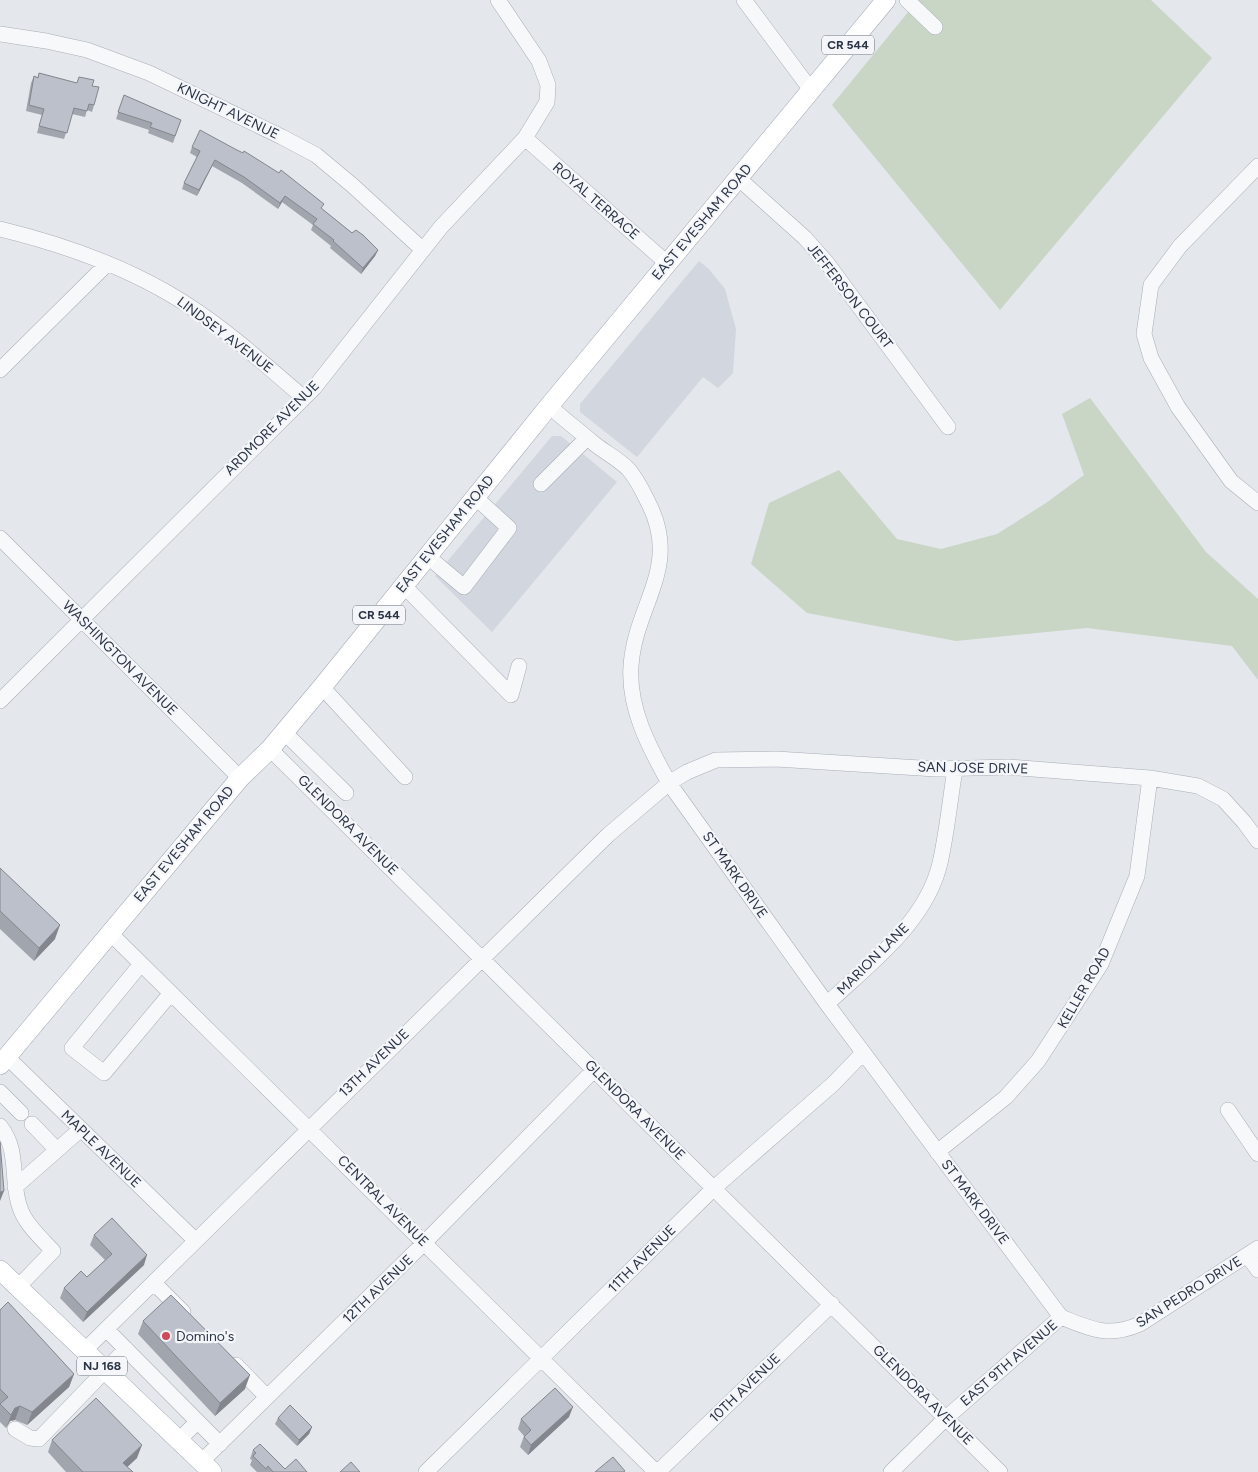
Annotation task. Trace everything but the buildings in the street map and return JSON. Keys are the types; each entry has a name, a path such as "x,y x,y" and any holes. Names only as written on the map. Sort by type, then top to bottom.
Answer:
{"main road":[{"name":"EAST EVESHAM ROAD","path":"3,1061 109,932 240,778 270,749 322,687 549,406 886,0"},
{"name":"NJ 168","path":"1,1272 206,1467"}],"street":[{"name":"ARDMORE AVENUE","path":"0,701 81,618 314,388 441,227 525,138 547,102 548,85 539,61 498,0"},
{"path":"744,0 811,90"},
{"path":"907,0 936,27"},
{"name":"KNIGHT AVENUE","path":"0,34 46,40 87,50 149,73 282,137 323,161 423,250"},
{"name":"ROYAL TERRACE","path":"525,138 668,264"},
{"path":"1258,166 1180,246 1151,285 1144,334 1151,358 1178,407 1231,480 1258,502"},
{"name":"JEFFERSON COURT","path":"738,178 805,238 827,263 948,427"},
{"name":"LINDSEY AVENUE","path":"0,229 39,238 133,274 169,293 208,319 304,398"},
{"path":"0,370 107,264"},
{"name":"ST MARK DRIVE","path":"549,406 628,470 653,512 661,536 660,563 633,647 631,668 633,700 647,744 669,783 827,1004 1061,1317"},
{"path":"541,484 587,438"},
{"path":"427,556 464,587 509,528 475,497"},
{"name":"WASHINGTON AVENUE","path":"0,538 240,778"},
{"path":"403,585 511,695 519,666"},
{"path":"322,687 405,777"},
{"path":"284,732 346,793"},
{"name":"GLENDORA AVENUE","path":"270,749 1000,1472"},
{"name":"SAN JOSE DRIVE","path":"669,783 687,772 716,760 776,759 955,769 1008,767 1150,778 1198,786 1223,799 1258,840"},
{"name":"MARION LANE","path":"827,1004 905,930 926,899 940,864 955,769"},
{"name":"KELLER ROAD","path":"937,1152 1006,1098 1038,1061 1101,964 1137,876 1150,778"},
{"name":"13TH AVENUE","path":"85,1350 481,958 608,835 669,783"},
{"name":"CENTRAL AVENUE","path":"109,932 657,1472"},
{"path":"141,964 72,1048 104,1073 171,993"},
{"name":"11TH AVENUE","path":"426,1472 714,1188 834,1084 863,1053"},
{"name":"MAPLE AVENUE","path":"3,1061 81,1129 195,1240"},
{"name":"12TH AVENUE","path":"206,1467 220,1444 425,1242 594,1070"},
{"path":"0,1092 21,1113"},
{"path":"1228,1110 1258,1154"},
{"path":"32,1124 57,1150"},
{"path":"0,1126 7,1135 12,1150 20,1209 31,1227 53,1252 18,1287"},
{"path":"16,1187 81,1129"},
{"path":"1253,1252 1258,1270"},
{"name":"SAN PEDRO DRIVE","path":"1061,1317 1106,1332 1124,1331 1140,1324 1253,1252"},
{"path":"154,1283 194,1323"},
{"name":"10TH AVENUE","path":"657,1472 832,1304"},
{"name":"EAST 9TH AVENUE","path":"891,1472 946,1418 1061,1317"},
{"path":"106,1329 220,1444"},
{"path":"15,1429 30,1438 39,1440 126,1349"},
{"path":"227,1357 268,1397"},
{"path":"179,1440 197,1422"}],"shaded area":[{"path":"699,261 709,269 725,289 736,329 733,373 718,388 703,377 637,457 580,412 580,404"},
{"path":"552,436 561,436 617,482 492,632 435,576"}],"green space":[{"path":"918,0 1151,0 1212,58 1000,310 832,105"},
{"path":"1090,398 1206,552 1258,599 1258,680 1232,646 1087,628 956,641 807,613 751,564 769,503 839,470 897,539 941,549 997,534 1046,503 1084,475 1062,414"}],"place":[{"name":"Domino's","path":"166,1336"}]}
